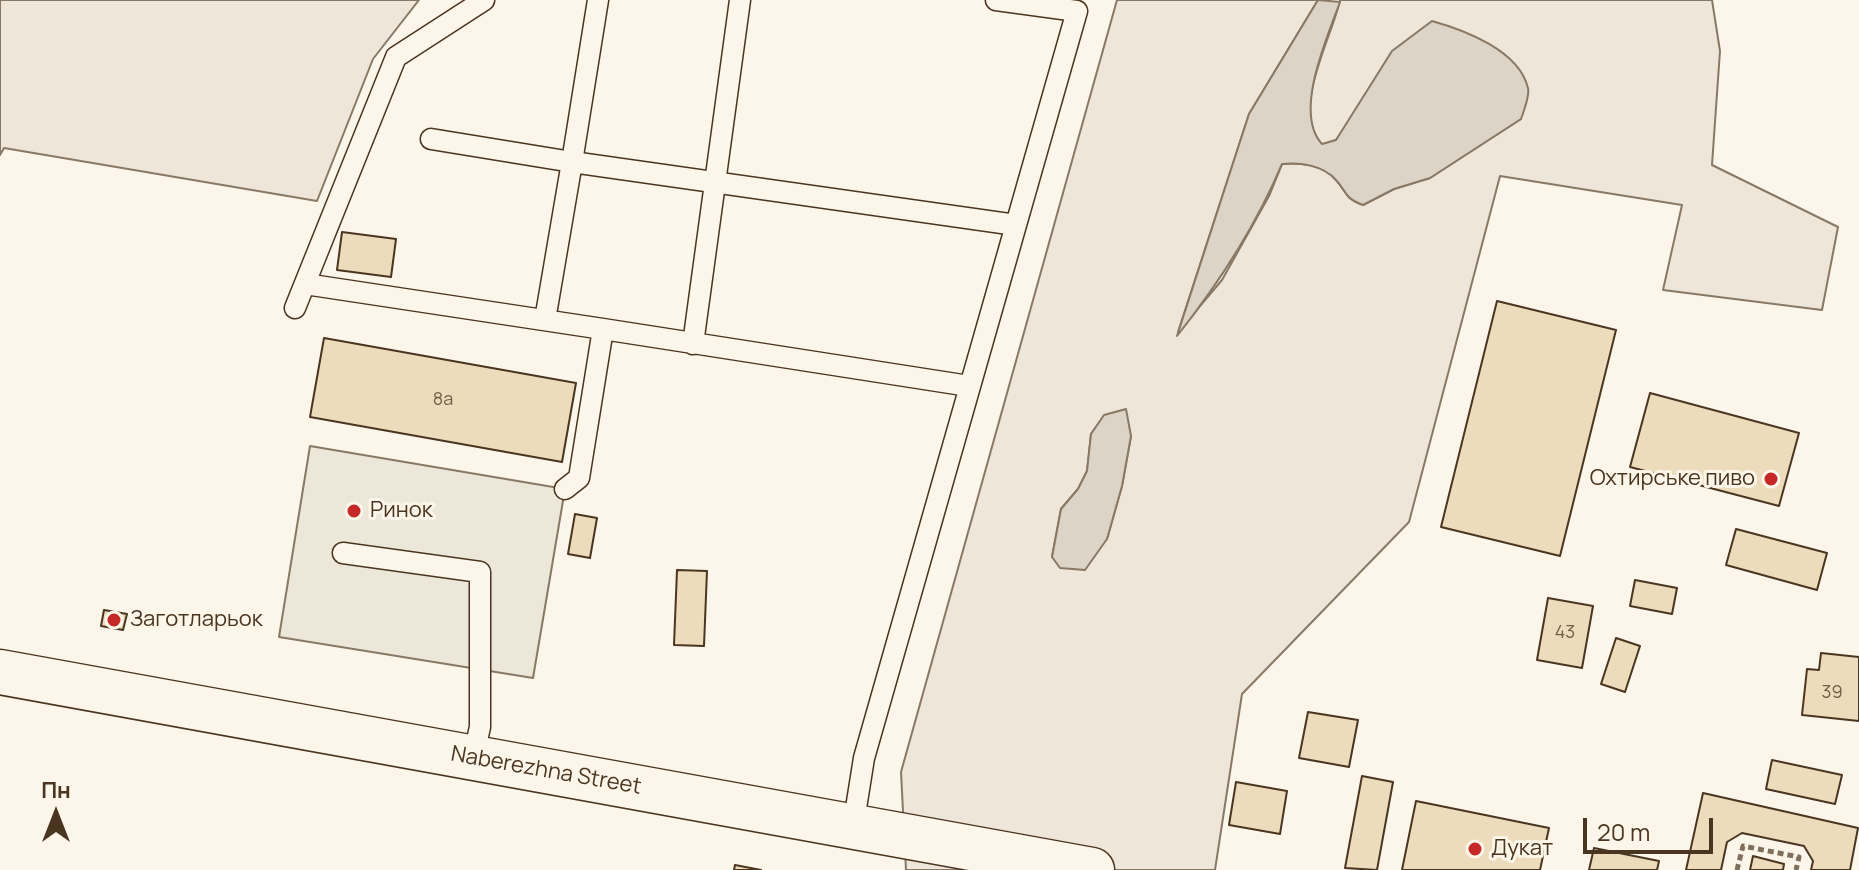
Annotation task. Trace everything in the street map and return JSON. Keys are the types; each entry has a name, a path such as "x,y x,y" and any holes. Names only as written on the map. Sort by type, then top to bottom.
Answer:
{"main road":[{"name":"Naberezhna Street","path":"0,672 1092,870"}],"lane":[{"path":"295,308 396,57 484,0"},
{"path":"545,320 598,0"},
{"path":"693,344 740,0"},
{"path":"853,827 864,758 1077,11 996,0"},
{"path":"431,139 1016,225"},
{"path":"305,284 969,386"},
{"path":"565,489 579,478 603,329"},
{"path":"343,553 480,572 480,727 473,758"}],"path":[{"path":"1737,870 1743,846 1799,857 1796,870"}],"shaded area":[{"path":"0,0 419,0 373,59 317,201 4,148 0,155"},
{"path":"1117,0 1318,0 1249,114 1178,332 1222,280 1269,196 1282,164 1304,164 1325,171 1349,197 1363,205 1394,189 1430,178 1521,119 1355,114 1336,140 1322,145 1313,130 1311,94 1340,0 1712,0 1720,51 1712,165 1838,227 1822,310 1663,290 1682,205 1500,176 1409,522 1242,694 1215,870 906,870 901,772","holes":["1104,416 1131,436 1122,486 1107,539 1052,557 1061,509 1078,489 1087,471 1091,434"]},
{"path":"1318,0 1340,2 1321,55 1312,95 1314,130 1322,144 1336,140 1392,51 1432,21 1474,36 1502,52 1514,63 1528,88 1521,119 1430,178 1394,189 1363,205 1349,197 1325,171 1304,164 1282,164 1236,254 1177,336 1249,114"},
{"path":"1126,409 1131,436 1122,486 1107,539 1085,570 1060,568 1052,557 1061,509 1078,489 1087,471 1091,434 1104,415"},
{"path":"310,446 565,489 533,678 279,637"}],"building":[{"path":"342,232 396,239 391,277 337,270"},
{"path":"1497,301 1616,330 1560,556 1441,527"},
{"path":"324,338 576,383 562,462 310,417"},
{"path":"1650,393 1799,433 1779,506 1630,467"},
{"path":"575,514 597,518 590,558 568,554"},
{"path":"1736,529 1827,553 1817,590 1726,565"},
{"path":"677,570 707,571 704,646 674,645"},
{"path":"1635,580 1677,588 1672,614 1630,606"},
{"path":"1548,598 1593,606 1582,668 1537,660"},
{"name":"Заготларьок","path":"104,610 127,614 123,630 101,626"},
{"path":"1616,638 1640,646 1625,692 1601,684"},
{"path":"1821,653 1859,657 1859,721 1802,715 1807,669 1819,670"},
{"path":"1308,712 1358,720 1349,767 1299,758"},
{"path":"1772,760 1842,775 1835,804 1766,789"},
{"path":"1362,776 1393,782 1377,870 1345,868"},
{"path":"1236,782 1287,791 1280,834 1229,825"},
{"path":"1703,793 1858,828 1850,870 1811,870 1813,861 1804,846 1742,833 1727,842 1721,870 1686,870"},
{"name":"Дукат","path":"1416,801 1549,828 1540,870 1402,870"},
{"path":"1594,848 1659,861 1657,870 1589,870"},
{"path":"1753,856 1784,864 1783,870 1750,870"},
{"path":"735,865 761,870 734,870"}],"place":[{"name":"Охтирське пиво","path":"1771,479"},
{"name":"Ринок","path":"354,511"},
{"name":"Заготларьок","path":"114,620"},
{"name":"Дукат","path":"1475,849"}]}
